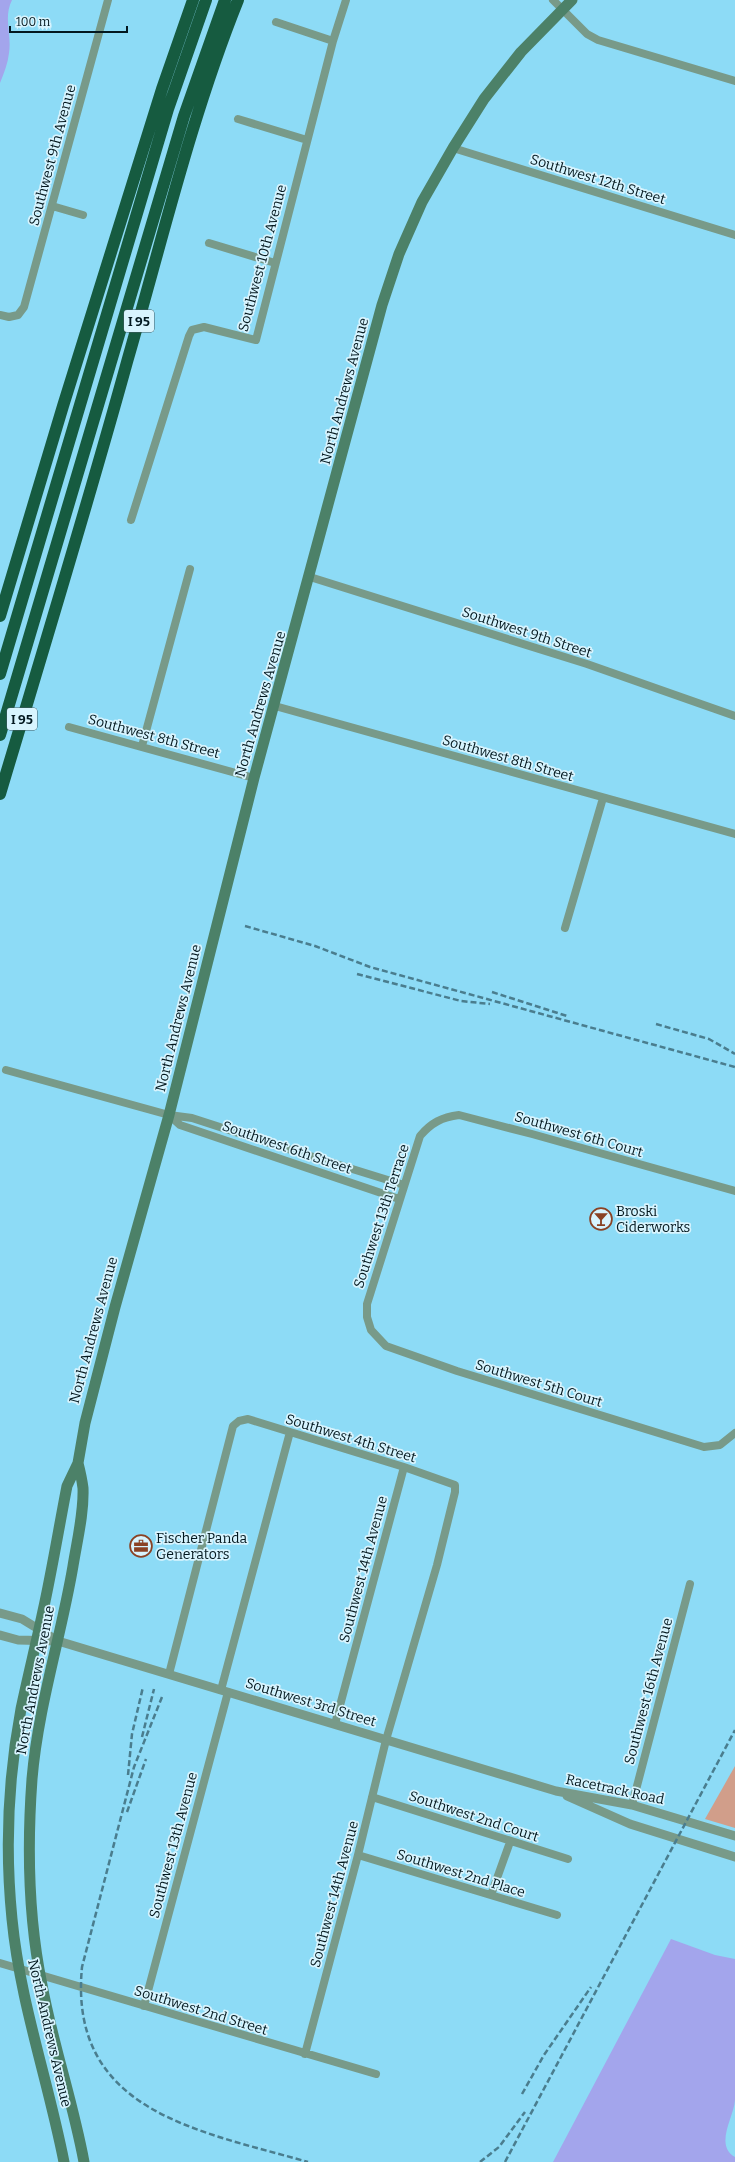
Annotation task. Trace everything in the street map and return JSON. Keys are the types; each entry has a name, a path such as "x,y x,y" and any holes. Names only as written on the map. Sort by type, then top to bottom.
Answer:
{"highway":[{"path":"0,616 159,96 193,0"},
{"path":"0,674 168,109 206,0"},
{"path":"0,735 182,122 202,61 225,0"},
{"name":"I 95","path":"0,794 108,431 193,130 218,52 238,0"}],"main road":[{"name":"North Andrews Avenue","path":"64,2162 51,2100 28,2018 18,1968 10,1890 10,1804 19,1725 67,1486 78,1463 85,1423 95,1382 132,1242 169,1115 254,778 310,577 382,305 399,254 427,191 484,99 521,52 572,0"},
{"name":"North Andrews Avenue","path":"78,1463 83,1487 78,1529 70,1586 41,1714 30,1805 30,1889 40,1975 54,2040 72,2103 84,2162"}],"street":[{"name":"Southwest 9th Avenue","path":"0,315 9,317 18,315 25,304 108,0"},
{"name":"Southwest 10th Avenue","path":"131,520 192,330 204,327 256,340 307,140 333,42 346,0"},
{"path":"553,0 561,10 587,34 598,40 735,81"},
{"path":"276,22 333,42"},
{"path":"238,119 307,140"},
{"name":"Southwest 12th Street","path":"453,148 735,235"},
{"path":"52,206 83,215"},
{"path":"209,243 275,263"},
{"path":"142,746 190,569"},
{"name":"Southwest 9th Street","path":"310,577 587,664 735,716"},
{"name":"Southwest 8th Street","path":"275,706 735,834"},
{"name":"Southwest 8th Street","path":"69,727 254,778"},
{"path":"565,928 603,798"},
{"name":"Southwest 6th Street","path":"6,1070 169,1115 192,1118 404,1185"},
{"name":"Southwest 6th Street","path":"169,1115 180,1125 399,1200"},
{"name":"Southwest 6th Court","path":"420,1136 428,1127 438,1120 459,1115 735,1191"},
{"name":"Southwest 13th Terrace","path":"367,1304 420,1136"},
{"name":"Southwest 5th Court","path":"367,1304 367,1317 371,1330 386,1346 398,1351 704,1447 720,1445 733,1435"},
{"name":"Southwest 4th Street","path":"169,1674 233,1426 239,1421 248,1420 290,1432 404,1467 455,1485 455,1492 437,1565 386,1740"},
{"name":"Southwest 13th Avenue","path":"144,2006 290,1432"},
{"name":"Southwest 14th Avenue","path":"335,1724 404,1467"},
{"name":"Southwest 16th Avenue","path":"632,1805 690,1584"},
{"name":"Southwest 3rd Street","path":"0,1613 22,1619 38,1635 556,1791"},
{"path":"0,1635 18,1640 38,1635"},
{"name":"Southwest 14th Avenue","path":"305,2054 358,1855 386,1740"},
{"name":"Racetrack Road","path":"556,1791 632,1805 735,1836"},
{"name":"Racetrack Road","path":"556,1791 630,1824 735,1857"},
{"name":"Southwest 2nd Court","path":"372,1797 510,1842 568,1859"},
{"path":"491,1895 510,1842"},
{"name":"Southwest 2nd Place","path":"358,1855 557,1915"},
{"path":"0,1963 18,1968"},
{"name":"Southwest 2nd Street","path":"18,1968 376,2074"}],"shaded area":[{"path":"735,1766 735,1828 705,1819"}],"water":[{"path":"0,0 12,0 8,13 10,46 6,68 0,83"},
{"path":"671,1939 715,1955 735,1959 735,2100 727,2130 726,2145 729,2152 735,2157 735,2162 553,2162"}],"railway":[{"path":"245,926 315,946 370,967 735,1067"},
{"path":"357,974 461,1001 490,1004"},
{"path":"492,992 567,1016"},
{"path":"656,1024 709,1039 735,1054"},
{"path":"128,1775 132,1734 143,1687"},
{"path":"142,1737 154,1689"},
{"path":"162,1697 134,1767 82,1967 83,2016 96,2054 119,2084 149,2107 185,2125 225,2139 308,2162"},
{"path":"505,2162 735,1730"},
{"path":"127,1812 146,1759"},
{"path":"522,2094 544,2055 591,1987"},
{"path":"480,2162 499,2147 525,2112"}],"place":[{"name":"Broski Ciderworks","path":"601,1219"},
{"name":"Fischer Panda Generators","path":"141,1546"}]}
